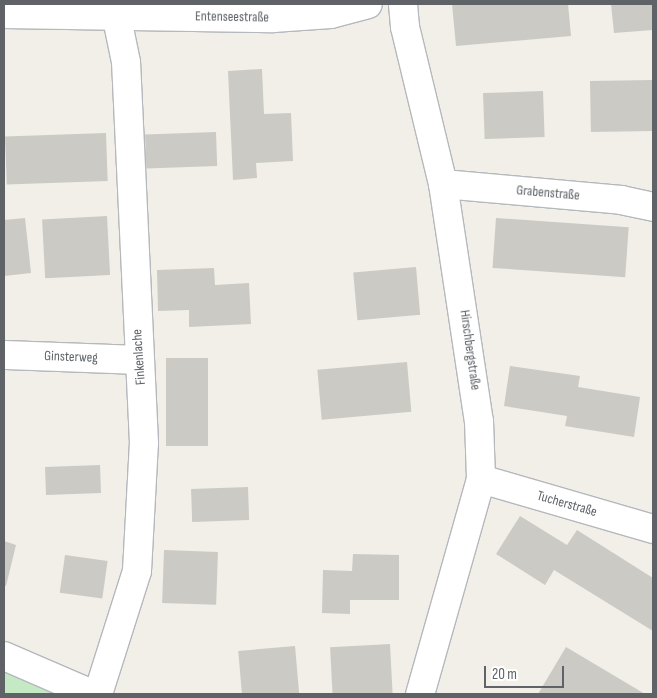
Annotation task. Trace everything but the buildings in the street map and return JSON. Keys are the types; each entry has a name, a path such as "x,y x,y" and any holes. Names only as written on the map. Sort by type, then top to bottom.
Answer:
{"street":[{"name":"Entenseestraße","path":"4,14 115,9 273,18 332,14 368,4"},
{"name":"Hirschbergstraße","path":"403,4 405,27 443,184 468,333 479,421 481,480 420,694"},
{"name":"Finkenlache","path":"98,694 137,571 144,443 126,62 115,9"},
{"name":"Grabenstraße","path":"443,184 621,200 653,207"},
{"name":"Ginsterweg","path":"4,355 139,360"},
{"name":"Tucherstraße","path":"481,480 653,529"},
{"path":"4,656 92,694"}],"green space":[{"path":"4,668 66,694 4,694"}]}
